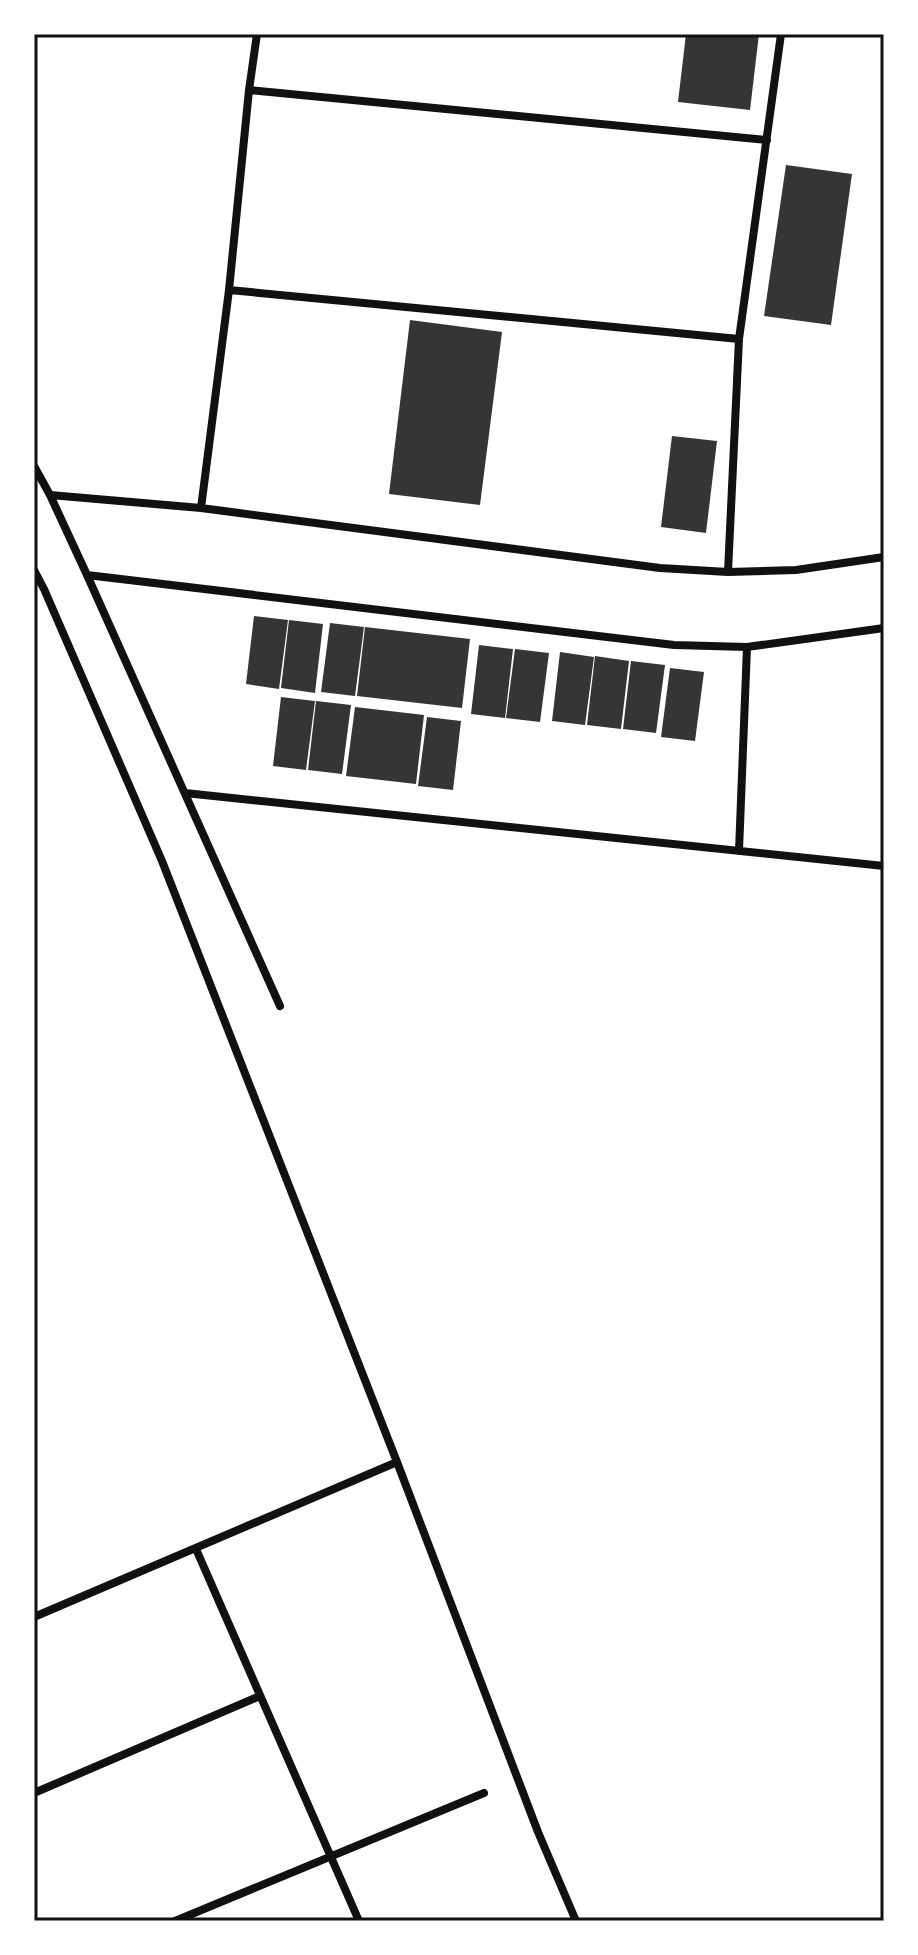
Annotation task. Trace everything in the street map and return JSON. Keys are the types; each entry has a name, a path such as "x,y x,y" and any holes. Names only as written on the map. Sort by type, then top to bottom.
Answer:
{"street":[{"path":"201,508 257,34"},
{"path":"728,572 739,339 781,34"},
{"path":"249,90 767,140"},
{"path":"229,290 739,339"},
{"path":"34,466 87,575 280,1006"},
{"path":"50,495 201,508 660,568 728,572 796,570 884,557"},
{"path":"34,570 162,861 538,1832 576,1921"},
{"path":"87,575 674,645 747,647 884,628"},
{"path":"739,851 747,647"},
{"path":"185,793 884,866"},
{"path":"34,1617 397,1462"},
{"path":"196,1549 359,1921"},
{"path":"34,1793 260,1696"},
{"path":"175,1921 484,1793"}],"building":[{"path":"686,34 759,34 750,110 678,102"},
{"path":"786,165 852,174 831,325 764,316"},
{"path":"410,320 502,332 480,505 389,494"},
{"path":"672,436 717,441 706,533 661,527"},
{"path":"254,616 288,620 279,689 246,684"},
{"path":"289,620 323,624 315,693 281,688"},
{"path":"330,623 364,627 355,696 321,692"},
{"path":"365,627 470,639 462,708 357,696"},
{"path":"479,645 513,649 505,718 471,714"},
{"path":"515,649 549,653 540,722 506,718"},
{"path":"560,652 594,657 585,725 552,721"},
{"path":"595,656 629,661 621,729 587,725"},
{"path":"631,661 665,665 656,733 623,729"},
{"path":"670,668 704,672 695,741 661,737"},
{"path":"281,697 315,701 306,770 273,766"},
{"path":"316,701 351,705 342,774 308,770"},
{"path":"355,707 424,715 416,784 346,776"},
{"path":"427,717 461,721 453,790 418,786"}]}
